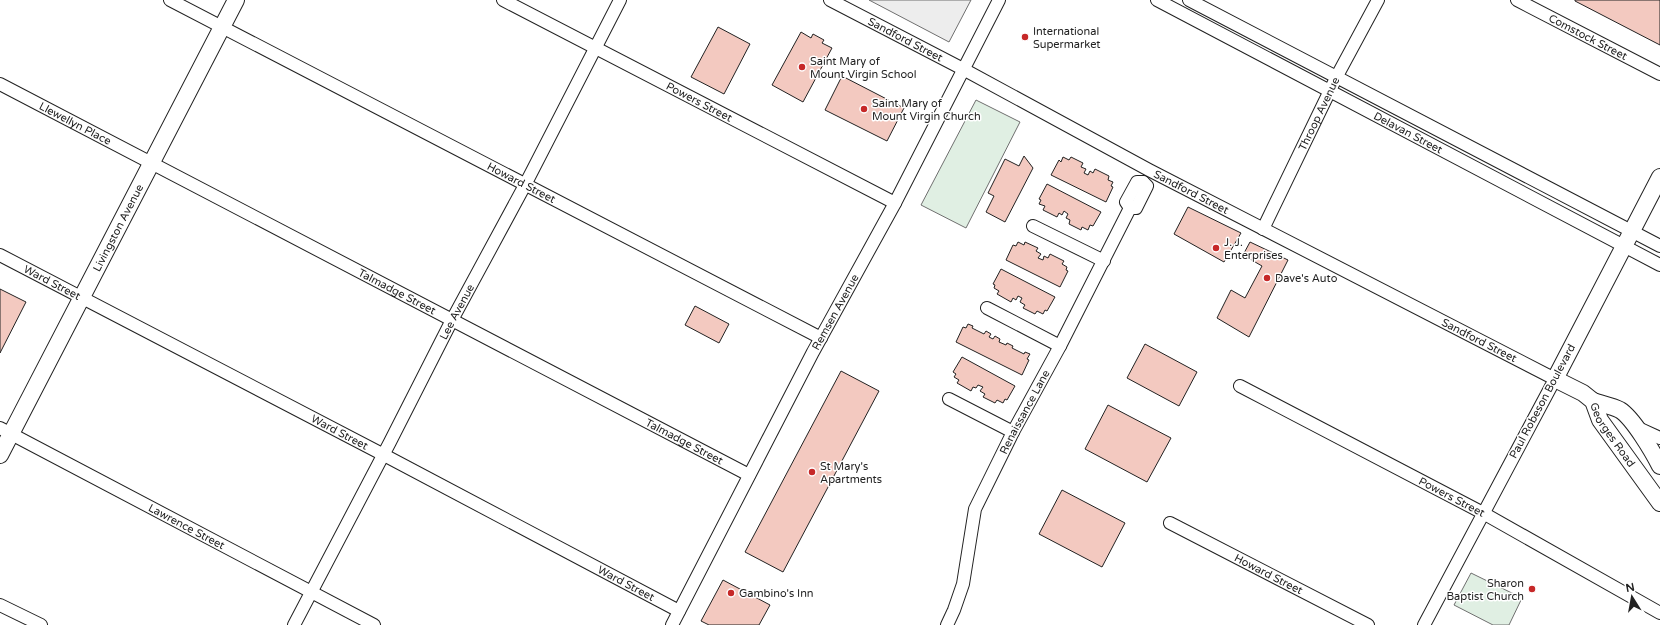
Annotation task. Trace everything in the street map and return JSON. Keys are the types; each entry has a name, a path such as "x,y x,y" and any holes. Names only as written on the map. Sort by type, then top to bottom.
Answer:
{"main road":[{"name":"Livingston Avenue","path":"0,455 5,431 82,297 236,0"},
{"name":"Paul Robeson Boulevard","path":"1555,379 1660,177"},
{"name":"Georges Road","path":"1555,379 1583,393 1593,401 1620,410 1650,447 1660,466"},
{"name":"Georges Road","path":"1593,401 1600,420 1660,504"}],"street":[{"name":"Howard Street","path":"170,0 525,186 821,338"},
{"name":"Powers Street","path":"503,0 895,203"},
{"name":"Lee Avenue","path":"294,625 384,455 452,320 525,186 594,47 620,0"},
{"name":"Sandford Street","path":"830,0 963,69 1149,170 1555,379"},
{"name":"Remsen Avenue","path":"672,625 749,474 895,203 999,0"},
{"name":"Delavan Street","path":"1157,0 1660,265"},
{"name":"Delavan Street","path":"1189,0 1338,76 1660,246"},
{"name":"Throop Avenue","path":"1263,229 1338,76 1378,0"},
{"name":"Comstock Street","path":"1517,0 1660,74"},
{"name":"Llewellyn Place","path":"0,84 151,164"},
{"path":"1470,166 1479,151"},
{"name":"Talmadge Street","path":"151,164 749,474"},
{"name":"Renaissance Lane","path":"947,625 963,584 975,510 1013,432 1060,346 1130,208 1126,202 1137,182 1143,182 1149,170"},
{"path":"1033,226 1104,261"},
{"name":"Ward Street","path":"0,255 679,611"},
{"path":"987,308 1060,346"},
{"name":"Paul Robeson Boulevard","path":"1424,625 1555,379"},
{"name":"Powers Street","path":"1240,386 1483,513 1660,613"},
{"path":"949,399 1013,432"},
{"path":"1634,426 1660,438"},
{"name":"Lawrence Street","path":"5,431 374,625"},
{"name":"Howard Street","path":"1170,523 1368,625"},
{"path":"0,605 41,625"}],"green space":[{"path":"976,100 1020,122 966,228 921,205"},
{"path":"1471,573 1522,598 1509,625 1493,625 1454,605"}],"shaded area":[{"path":"869,0 971,0 949,42"}],"building":[{"path":"1660,0 1660,45 1575,1"},
{"path":"718,27 750,44 724,94 691,77"},
{"name":"Saint Mary of Mount Virgin School","path":"801,32 811,38 813,34 824,40 822,43 832,48 803,102 772,85"},
{"name":"Saint Mary of Mount Virgin Church","path":"842,76 904,108 887,141 825,110"},
{"path":"1024,156 1033,168 1005,222 986,212 994,196 988,193 1005,159 1019,166"},
{"path":"1063,157 1069,160 1071,157 1083,163 1081,167 1086,169 1084,173 1088,175 1090,171 1093,173 1095,169 1109,176 1108,180 1113,182 1111,186 1113,187 1106,202 1051,175 1059,160 1061,162"},
{"path":"1047,184 1101,212 1093,226 1090,225 1088,230 1082,227 1081,230 1069,224 1070,220 1066,218 1068,214 1064,211 1062,215 1059,213 1057,217 1043,210 1045,206 1039,204 1041,200 1039,199"},
{"name":"J. J. Enterprises","path":"1188,207 1241,233 1224,262 1174,234"},
{"path":"1018,242 1024,245 1025,242 1038,248 1036,251 1041,254 1038,258 1043,260 1044,256 1048,258 1050,254 1064,261 1062,264 1067,267 1066,270 1068,271 1060,287 1006,260 1013,245 1016,246"},
{"name":"Dave's Auto","path":"1250,242 1288,260 1249,337 1217,318 1231,290 1245,298 1262,266 1243,255"},
{"path":"1001,269 1055,297 1047,311 1045,310 1043,314 1037,311 1035,314 1023,308 1025,305 1020,302 1022,298 1018,296 1016,300 1013,298 1011,302 997,294 999,291 994,288 995,285 993,284"},
{"path":"0,289 26,302 0,353"},
{"path":"695,306 729,324 719,343 685,325"},
{"path":"968,324 973,326 972,328 984,334 986,331 991,334 989,337 993,339 995,336 1000,339 999,342 1006,345 1007,343 1013,346 1012,348 1024,354 1025,352 1030,354 1027,359 1029,360 1022,375 956,342 963,327 966,328"},
{"path":"1145,344 1197,372 1179,406 1127,378"},
{"path":"962,357 1015,386 1007,400 1005,399 1003,403 997,400 995,403 983,397 985,394 980,391 983,387 978,385 976,388 973,387 971,391 957,383 959,380 954,377 956,374 953,372"},
{"name":"St Mary's Apartments","path":"841,371 879,391 783,572 745,552"},
{"path":"1108,405 1171,438 1147,482 1085,449"},
{"path":"1062,490 1125,523 1102,567 1039,534"},
{"name":"Gambino's Inn","path":"723,580 770,605 759,625 709,625 701,621"}],"place":[{"name":"International Supermarket","path":"1025,37"},
{"name":"Saint Mary of Mount Virgin School","path":"802,67"},
{"name":"Saint Mary of Mount Virgin Church","path":"864,109"},
{"name":"J. J. Enterprises","path":"1216,248"},
{"name":"Dave's Auto","path":"1267,278"},
{"name":"St Mary's Apartments","path":"812,472"},
{"name":"Sharon Baptist Church","path":"1532,589"},
{"name":"Gambino's Inn","path":"731,593"}]}
